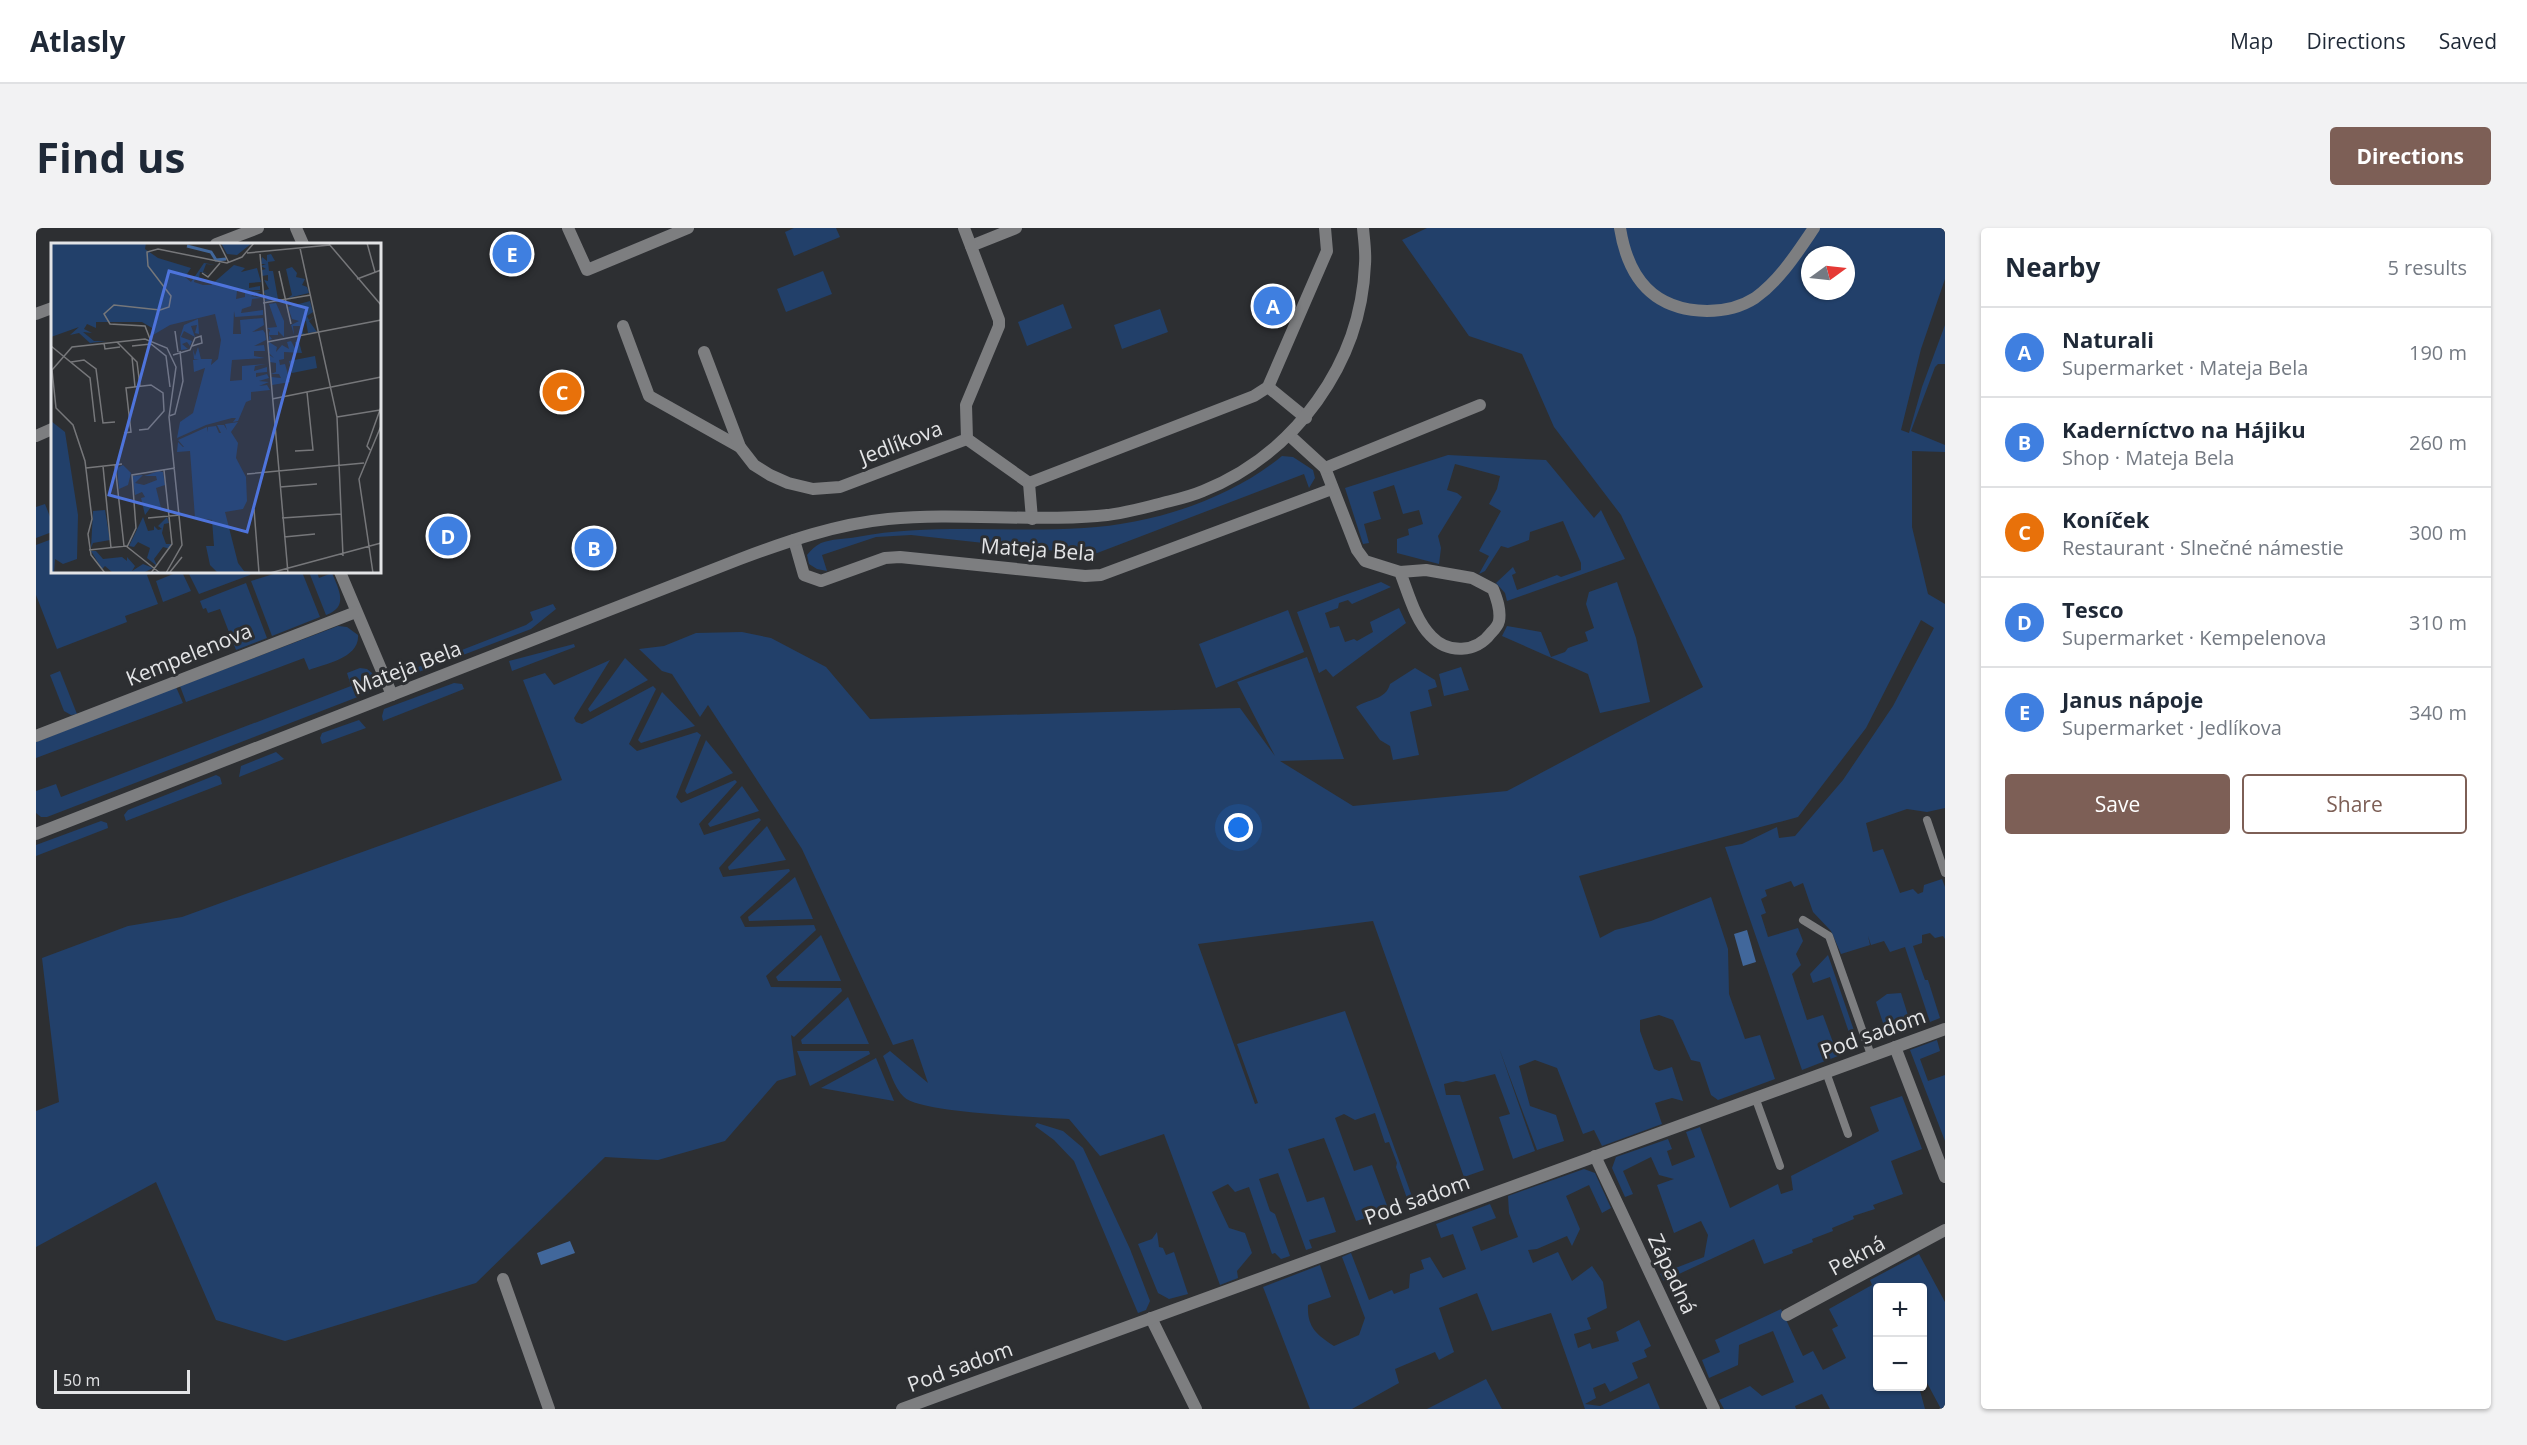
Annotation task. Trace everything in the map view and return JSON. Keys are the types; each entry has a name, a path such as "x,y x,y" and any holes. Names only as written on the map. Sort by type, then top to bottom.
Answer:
{"street":[{"path":"219,243 258,228"},
{"path":"296,228 303,243"},
{"path":"568,228 587,270 688,228"},
{"name":"Jedlíkova","path":"704,352 740,447 754,465 788,483 823,489 840,487 967,439 966,405 999,326 999,320 964,228"},
{"path":"971,246 1016,228"},
{"path":"1029,483 1254,396 1268,387 1327,251 1325,228"},
{"name":"Mateja Bela","path":"36,834 669,586 794,540 830,530 890,519 1032,519 1099,516 1140,509 1201,492 1255,463 1289,435 1306,418 1334,376 1356,321 1365,263 1363,228"},
{"path":"1620,228 1629,262 1652,295 1679,308 1710,311 1743,304 1766,288 1782,272 1814,228"},
{"path":"36,314 51,308"},
{"path":"623,326 649,396 740,447"},
{"path":"1268,387 1306,418"},
{"path":"1325,468 1480,405"},
{"path":"36,436 51,429"},
{"path":"1289,435 1325,468 1357,550 1365,561 1400,572 1426,570 1472,578 1493,589 1498,604 1499,623 1486,640 1472,649 1444,647 1430,635 1419,619 1400,572"},
{"path":"967,439 1029,483 1032,519"},
{"name":"Mateja Bela","path":"794,540 804,575 821,581 885,558 900,557 1085,576 1101,575 1332,489"},
{"path":"340,573 392,695"},
{"name":"Kempelenova","path":"36,736 356,612"},
{"name":"Pod sadom","path":"902,1409 1945,1029"},
{"path":"1895,1047 1945,1177"},
{"name":"Západná","path":"1595,1156 1713,1409"},
{"name":"Pekná","path":"1787,1315 1945,1230"},
{"path":"503,1279 549,1409"},
{"path":"1151,1318 1196,1409"}],"lane":[{"path":"1927,820 1945,873"},
{"path":"1803,920 1829,936 1871,1055"},
{"path":"1826,1072 1848,1134"},
{"path":"1755,1097 1780,1166"}],"shaded area":[{"path":"794,228 836,228 840,237 794,256 785,232"},
{"path":"1427,228 1945,228 1945,279 1921,349 1901,430 1909,433 1922,387 1945,325 1945,364 1938,364 1935,367 1911,431 1945,445 1945,452 1912,451 1912,527 1928,594 1945,604 1945,808 1927,812 1907,809 1866,823 1873,852 1883,849 1900,893 1913,889 1918,894 1923,892 1924,885 1942,879 1945,887 1945,939 1943,936 1935,938 1930,933 1922,935 1922,943 1913,946 1925,980 1928,980 1940,1018 1930,1022 1905,947 1890,952 1884,941 1871,945 1868,936 1870,945 1841,954 1831,931 1813,912 1803,883 1794,887 1791,881 1765,890 1767,896 1761,899 1766,913 1761,915 1768,937 1798,928 1803,941 1796,954 1801,965 1792,974 1807,1020 1823,1015 1838,1056 1802,1070 1725,847 1742,844 1777,827 1779,838 1795,836 1843,780 1893,706 1934,628 1921,620 1866,728 1798,817 1579,876 1600,938 1615,930 1651,921 1711,897 1728,949 1729,994 1745,1039 1760,1035 1775,1079 1718,1100 1711,1095 1700,1062 1691,1060 1673,1020 1659,1015 1640,1020 1640,1031 1654,1069 1659,1071 1672,1067 1683,1101 1672,1098 1655,1103 1662,1124 1602,1146 1594,1130 1583,1134 1557,1068 1535,1060 1519,1066 1530,1106 1556,1115 1564,1141 1537,1150 1499,1048 1535,1151 1513,1159 1499,1117 1510,1114 1495,1074 1444,1084 1446,1095 1460,1095 1484,1170 1464,1177 1373,921 1198,944 1255,1104 1258,1103 1237,1044 1345,1011 1414,1202 1409,1204 1396,1167 1397,1163 1389,1142 1385,1143 1375,1113 1355,1120 1344,1114 1335,1118 1354,1171 1372,1165 1389,1211 1356,1221 1324,1138 1288,1149 1307,1202 1324,1197 1336,1232 1309,1240 1312,1248 1306,1250 1278,1173 1259,1179 1290,1256 1281,1259 1275,1253 1272,1254 1249,1187 1235,1192 1228,1184 1212,1192 1229,1228 1245,1233 1252,1253 1237,1271 1238,1278 1220,1285 1164,1134 1100,1156 1069,1119 932,1107 914,1102 900,1093 883,1056 890,1051 928,1083 913,1039 893,1045 802,849 708,705 700,717 672,674 662,671 639,649 664,646 696,633 742,632 771,638 826,667 870,719 1240,708 1275,756 1237,682 1307,657 1344,759 1280,761 1353,806 1507,791 1703,687 1621,515 1554,427 1522,354 1469,336 1402,240"},
{"path":"823,271 832,294 786,312 777,289"},
{"path":"1063,304 1072,328 1027,346 1018,322"},
{"path":"1160,309 1168,332 1122,349 1114,325"},
{"path":"1448,455 1546,460 1594,518 1601,510 1625,559 1507,601 1505,593 1496,583 1513,567 1516,573 1512,575 1517,590 1557,575 1561,577 1581,570 1581,563 1563,521 1530,532 1529,540 1508,548 1501,546 1485,571 1479,574 1489,556 1479,551 1501,511 1489,504 1497,489 1500,476 1455,464 1447,490 1462,497 1438,536 1441,548 1439,564 1397,553 1397,539 1409,535 1408,529 1423,524 1419,510 1403,514 1394,485 1373,492 1381,519 1364,524 1369,543 1363,544 1345,488"},
{"path":"1282,456 1293,457 1313,470 1315,478 1309,488 1304,474 1092,555 911,535 876,537 822,555 827,571 809,564 807,555 815,547 825,542 913,530 1084,528 1136,521 1189,507 1214,497 1261,472"},
{"path":"45,504 51,519 51,532 36,538 36,507"},
{"path":"51,539 51,573 149,573 147,575 158,604 125,616 127,622 57,649 36,595 36,545"},
{"path":"176,573 182,573 191,591 163,602 156,581"},
{"path":"188,573 251,573 250,575 199,594"},
{"path":"277,573 302,573 320,617 272,636 251,581"},
{"path":"309,573 317,573 319,578 332,573 340,603 333,612 326,615"},
{"path":"1381,582 1391,587 1352,604 1348,600 1339,603 1338,608 1325,613 1330,628 1339,626 1345,642 1354,639 1357,641 1373,632 1370,622 1399,608 1406,623 1333,677 1326,669 1319,673 1297,612"},
{"path":"1617,582 1636,638 1650,702 1600,713 1588,674 1502,636 1507,626 1541,632 1551,657 1565,652 1568,648 1588,641 1585,632 1594,628 1586,604 1589,592"},
{"path":"246,583 267,638 236,650 220,609 208,613 206,608 203,609 200,601"},
{"path":"553,604 556,609 531,629 403,678 392,674 389,669 400,668 416,661 418,667 526,625 533,620 530,612"},
{"path":"1288,610 1304,652 1216,688 1199,644"},
{"path":"338,626 347,627 358,635 353,649 340,659 309,670 304,658 186,702 180,686"},
{"path":"574,644 575,647 512,671 509,661"},
{"path":"625,658 648,680 590,712 588,709"},
{"path":"610,660 574,718 576,722 582,724 653,686 656,689 629,744 637,751 697,732 701,735 676,797 681,803 735,780 737,782 699,824 704,835 759,818 761,820 719,868 723,877 789,869 790,871 740,917 745,927 814,925 816,930 766,976 771,987 841,988 842,991 794,1037 791,1035 796,1075 777,1081 725,1141 658,1160 605,1157 476,1283 285,1341 216,1320 156,1182 36,1247 36,1111 59,1102 42,958 128,926 182,917 562,780 523,680 545,673 554,685"},
{"path":"1461,667 1469,690 1444,696 1439,674"},
{"path":"360,668 372,673 375,683 368,693 47,817 41,817 36,813 36,791 56,784 61,797 351,686 347,673"},
{"path":"1415,668 1435,680 1437,687 1428,690 1432,706 1410,712 1419,755 1393,760 1390,746 1380,740 1356,707 1381,696 1390,684"},
{"path":"60,671 77,714 71,715 64,711 50,675"},
{"path":"454,683 462,684 464,689 383,721 384,709"},
{"path":"176,687 183,703 36,758 36,742"},
{"path":"662,692 695,726 641,743 638,740"},
{"path":"359,720 366,728 322,744 320,738 322,733"},
{"path":"706,740 733,773 687,794 685,791"},
{"path":"276,752 284,759 239,777 241,766"},
{"path":"216,775 220,777 222,784 126,821 124,815 128,810"},
{"path":"742,786 759,811 710,827 708,824"},
{"path":"101,821 107,823 108,828 36,856 36,845"},
{"path":"767,826 786,860 729,870 728,867"},
{"path":"795,877 813,919 749,921 748,917"},
{"path":"1747,930 1756,962 1743,966 1734,934"},
{"path":"821,935 841,981 778,981 776,977"},
{"path":"1828,955 1860,1048 1855,1050 1830,977 1813,983 1810,974"},
{"path":"1901,993 1912,1028 1888,1038 1876,1002 1887,994"},
{"path":"848,997 869,1044 802,1044 801,1040"},
{"path":"1937,1040 1940,1051 1920,1059 1928,1081 1945,1075 1945,1141 1910,1050"},
{"path":"797,1051 869,1051 870,1054 810,1086"},
{"path":"876,1058 894,1101 821,1088"},
{"path":"1902,1096 1922,1149 1891,1161 1903,1194 1873,1205 1875,1209 1853,1216 1854,1219 1832,1228 1833,1231 1792,1250 1793,1253 1764,1264 1754,1239 1664,1281 1660,1274 1704,1257 1708,1235 1701,1221 1674,1233 1657,1185 1674,1179 1659,1175 1651,1157 1623,1171 1633,1194 1625,1197 1612,1168 1616,1157 1668,1139 1672,1149 1667,1151 1672,1166 1695,1157 1686,1132 1700,1127 1730,1208 1778,1184 1781,1194 1793,1190 1791,1176 1879,1131 1870,1107"},
{"path":"1037,1123 1063,1131 1083,1148 1130,1249 1150,1301 1146,1310 1138,1313 1074,1161 1054,1140 1035,1126"},
{"path":"1584,1169 1595,1173 1611,1208 1602,1213 1589,1185 1566,1196 1580,1229 1572,1246 1567,1236 1537,1249 1528,1250 1533,1263 1558,1252 1572,1281 1592,1266 1603,1282 1607,1308 1587,1318 1591,1329 1574,1334 1578,1348 1590,1343 1592,1349 1619,1341 1616,1332 1639,1320 1651,1346 1644,1350 1647,1357 1632,1363 1638,1378 1610,1392 1605,1383 1593,1388 1596,1398 1585,1404 1600,1406 1649,1383 1660,1409 1585,1409 1551,1313 1492,1331 1477,1293 1439,1308 1454,1352 1439,1360 1435,1352 1395,1369 1399,1383 1352,1409 1310,1409 1263,1287 1320,1265 1331,1297 1308,1305 1309,1319 1318,1334 1334,1346 1359,1335 1365,1318 1342,1257 1351,1253 1369,1300 1392,1290 1394,1294 1409,1288 1410,1274 1424,1269 1421,1260 1430,1257 1443,1278 1466,1269 1453,1234 1441,1238 1436,1224 1490,1204 1496,1218 1472,1227 1481,1251 1518,1237 1509,1213 1508,1196"},
{"path":"1157,1232 1159,1247 1163,1248 1166,1255 1174,1252 1188,1294 1169,1299 1158,1293 1138,1244 1152,1239"},
{"path":"570,1241 575,1253 541,1265 537,1253"},
{"path":"1919,1254 1945,1302 1945,1409 1941,1409 1927,1383 1927,1283 1873,1283 1873,1391 1920,1391 1925,1409 1830,1409 1822,1394 1795,1406 1796,1409 1724,1409 1719,1400 1750,1386 1762,1396 1794,1382 1773,1331 1739,1345 1738,1365 1709,1378 1702,1360 1720,1352 1715,1340 1781,1309 1803,1356 1813,1351 1823,1370 1846,1358 1832,1329 1838,1326 1829,1309 1872,1285 1870,1280"},
{"path":"1486,1379 1502,1409 1427,1409"}],"place":[{"name":"Janus nápoje","path":"512,254"},
{"name":"Naturali","path":"1273,306"},
{"name":"Koníček","path":"562,392"},
{"name":"Tesco","path":"448,536"},
{"name":"Kaderníctvo na Hájiku","path":"594,548"}]}
